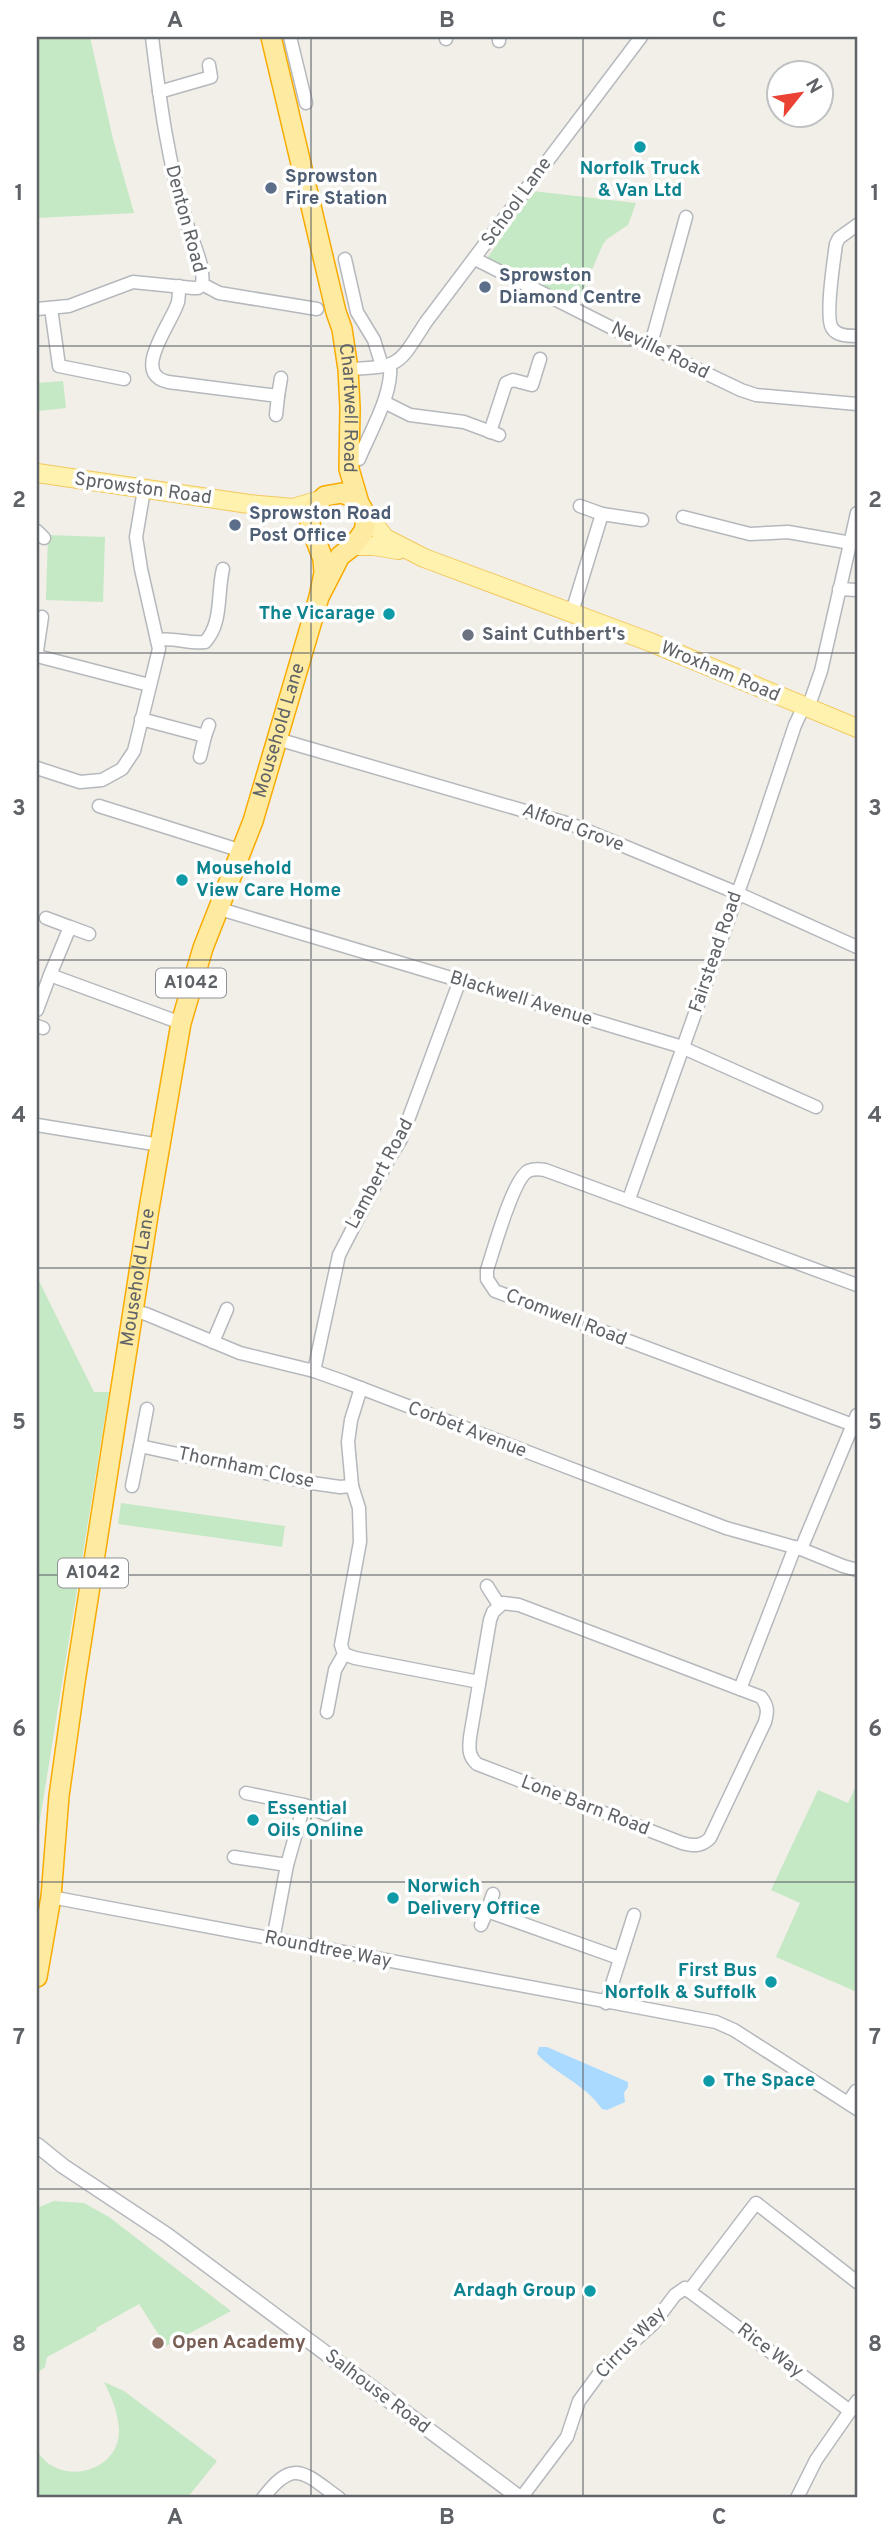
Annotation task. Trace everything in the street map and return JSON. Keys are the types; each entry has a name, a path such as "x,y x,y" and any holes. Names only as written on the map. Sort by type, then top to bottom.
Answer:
{"highway":[{"name":"Chartwell Road","path":"271,37 326,311 334,331 339,464 336,476 322,498"},
{"name":"Chartwell Road","path":"326,311 342,329 350,408 349,469 361,505"},
{"path":"322,498 342,493 361,505"},
{"name":"Mousehold Lane","path":"37,1977 51,1897 64,1763 181,1023 204,948 242,851 319,597 324,573 323,559 310,525 310,516 322,498"},
{"name":"Mousehold Lane","path":"319,597 333,567 364,531 366,520 361,505"},
{"path":"315,537 330,548 351,547"}],"main road":[{"name":"Sprowston Road","path":"37,473 144,490 293,508 322,498"},
{"name":"Sprowston Road","path":"249,504 292,516 315,537"},
{"name":"Wroxham Road","path":"361,505 385,538 424,558"},
{"name":"Wroxham Road","path":"351,547 385,548 424,558 572,612 857,728"}],"street":[{"name":"Denton Road","path":"152,37 170,168 200,263 202,284 219,293 326,311"},
{"path":"290,37 308,95"},
{"name":"School Lane","path":"386,365 399,361 406,354 426,322 641,37"},
{"path":"159,92 211,76"},
{"path":"648,346 686,217"},
{"path":"855,225 839,238 836,244 829,317 833,330 839,334 857,336"},
{"path":"345,259 357,312 391,372 384,402 359,459"},
{"name":"Neville Road","path":"475,259 648,346 756,395 857,404"},
{"path":"37,309 68,306 133,282 198,288 202,284"},
{"path":"179,286 177,303 152,356 152,368 160,381 278,396"},
{"path":"51,308 59,366 124,379"},
{"path":"384,402 410,415 464,422 494,434 506,383 513,380 532,385 540,359"},
{"path":"348,369 386,365"},
{"path":"276,415 281,378"},
{"path":"37,768 80,782 110,777 122,769 134,751 157,660 158,640 136,537 144,490"},
{"path":"580,506 602,514 642,520"},
{"name":"Fairstead Road","path":"629,1199 795,725 806,707 821,671 857,513"},
{"path":"572,612 602,514"},
{"path":"691,516 750,534 788,533 851,542"},
{"path":"158,640 174,638 193,643 205,642 212,635 218,613 218,589 223,569"},
{"path":"839,589 857,590"},
{"path":"42,617 37,654 149,685"},
{"path":"141,719 207,730 200,757"},
{"name":"Alford Grove","path":"277,739 573,825 737,893 857,947"},
{"path":"99,806 242,851"},
{"name":"Blackwell Avenue","path":"220,909 683,1048 816,1107"},
{"path":"46,918 89,934"},
{"path":"37,1010 70,927"},
{"path":"51,975 181,1023"},
{"name":"Lambert Road","path":"314,1371 339,1255 401,1139 460,980"},
{"path":"37,1125 160,1145"},
{"name":"Cromwell Road","path":"855,1420 503,1294 490,1285 486,1270 516,1185 528,1171 545,1170 857,1285"},
{"path":"213,1342 227,1309"},
{"name":"Corbet Avenue","path":"134,1311 240,1353 314,1371 361,1388 726,1528 798,1548 857,1570"},
{"path":"361,1388 351,1420 348,1442 352,1486 359,1508 360,1542 341,1645 344,1654 480,1682"},
{"path":"132,1486 146,1409"},
{"path":"740,1689 855,1420"},
{"name":"Thornham Close","path":"140,1446 312,1483 340,1488 352,1486"},
{"path":"486,1586 499,1605"},
{"name":"Lone Barn Road","path":"499,1605 519,1605 770,1702 765,1722 710,1838 705,1843 691,1846 477,1764 471,1759 469,1751 489,1620 499,1605"},
{"path":"327,1712 335,1670 344,1654"},
{"path":"246,1793 304,1805 326,1814"},
{"path":"273,1940 287,1865 304,1805"},
{"path":"234,1857 287,1865"},
{"path":"481,1925 493,1895"},
{"name":"Roundtree Way","path":"51,1897 726,2025 853,2106 856,2091"},
{"path":"487,1911 619,1958"},
{"path":"606,2003 634,1915"},
{"name":"Salhouse Road","path":"37,2145 62,2166 167,2235 520,2498"},
{"name":"Salhouse Road","path":"37,2158 62,2166"},
{"name":"Cirrus Way","path":"520,2498 568,2437 579,2401 601,2371 653,2324 675,2295 685,2288 690,2291 756,2203 857,2282"},
{"name":"Rice Way","path":"690,2291 854,2406"},
{"path":"797,2498 816,2460 854,2406"},
{"path":"263,2498 280,2478 297,2472 306,2474 339,2498"}],"green space":[{"path":"90,37 113,139 134,213 37,218 37,39"},
{"path":"533,191 636,203 628,225 603,244 576,307 484,263"},
{"path":"63,381 66,408 37,411 37,383"},
{"path":"48,535 105,537 103,602 46,600"},
{"path":"37,1277 94,1392 109,1392 37,1838"},
{"path":"121,1503 285,1526 282,1547 118,1524"},
{"path":"857,1784 857,1992 776,1957 800,1903 771,1890 818,1790 848,1803"},
{"path":"54,2201 84,2203 109,2217 231,2311 166,2346 139,2304 47,2357 45,2367 37,2373 37,2208"},
{"path":"104,2382 124,2391 217,2461 187,2498 37,2498 37,2451 47,2463 60,2470 74,2472 88,2470 100,2464 110,2456 117,2444 119,2429 116,2410"}],"water":[{"path":"539,2047 547,2047 628,2082 624,2093 625,2102 607,2110 602,2109 579,2086 537,2054"}],"place":[{"name":"Norfolk Truck & Van Ltd","path":"640,147"},
{"name":"Sprowston Fire Station","path":"271,188"},
{"name":"Sprowston Diamond Centre","path":"485,287"},
{"name":"Sprowston Road Post Office","path":"235,525"},
{"name":"The Vicarage","path":"389,614"},
{"name":"Saint Cuthbert's","path":"468,635"},
{"name":"Mousehold View Care Home","path":"182,880"},
{"name":"Essential Oils Online","path":"253,1820"},
{"name":"Norwich Delivery Office","path":"393,1898"},
{"name":"First Bus Norfolk & Suffolk","path":"771,1982"},
{"name":"The Space","path":"709,2081"},
{"name":"Ardagh Group","path":"590,2291"},
{"name":"Open Academy","path":"158,2343"}]}
